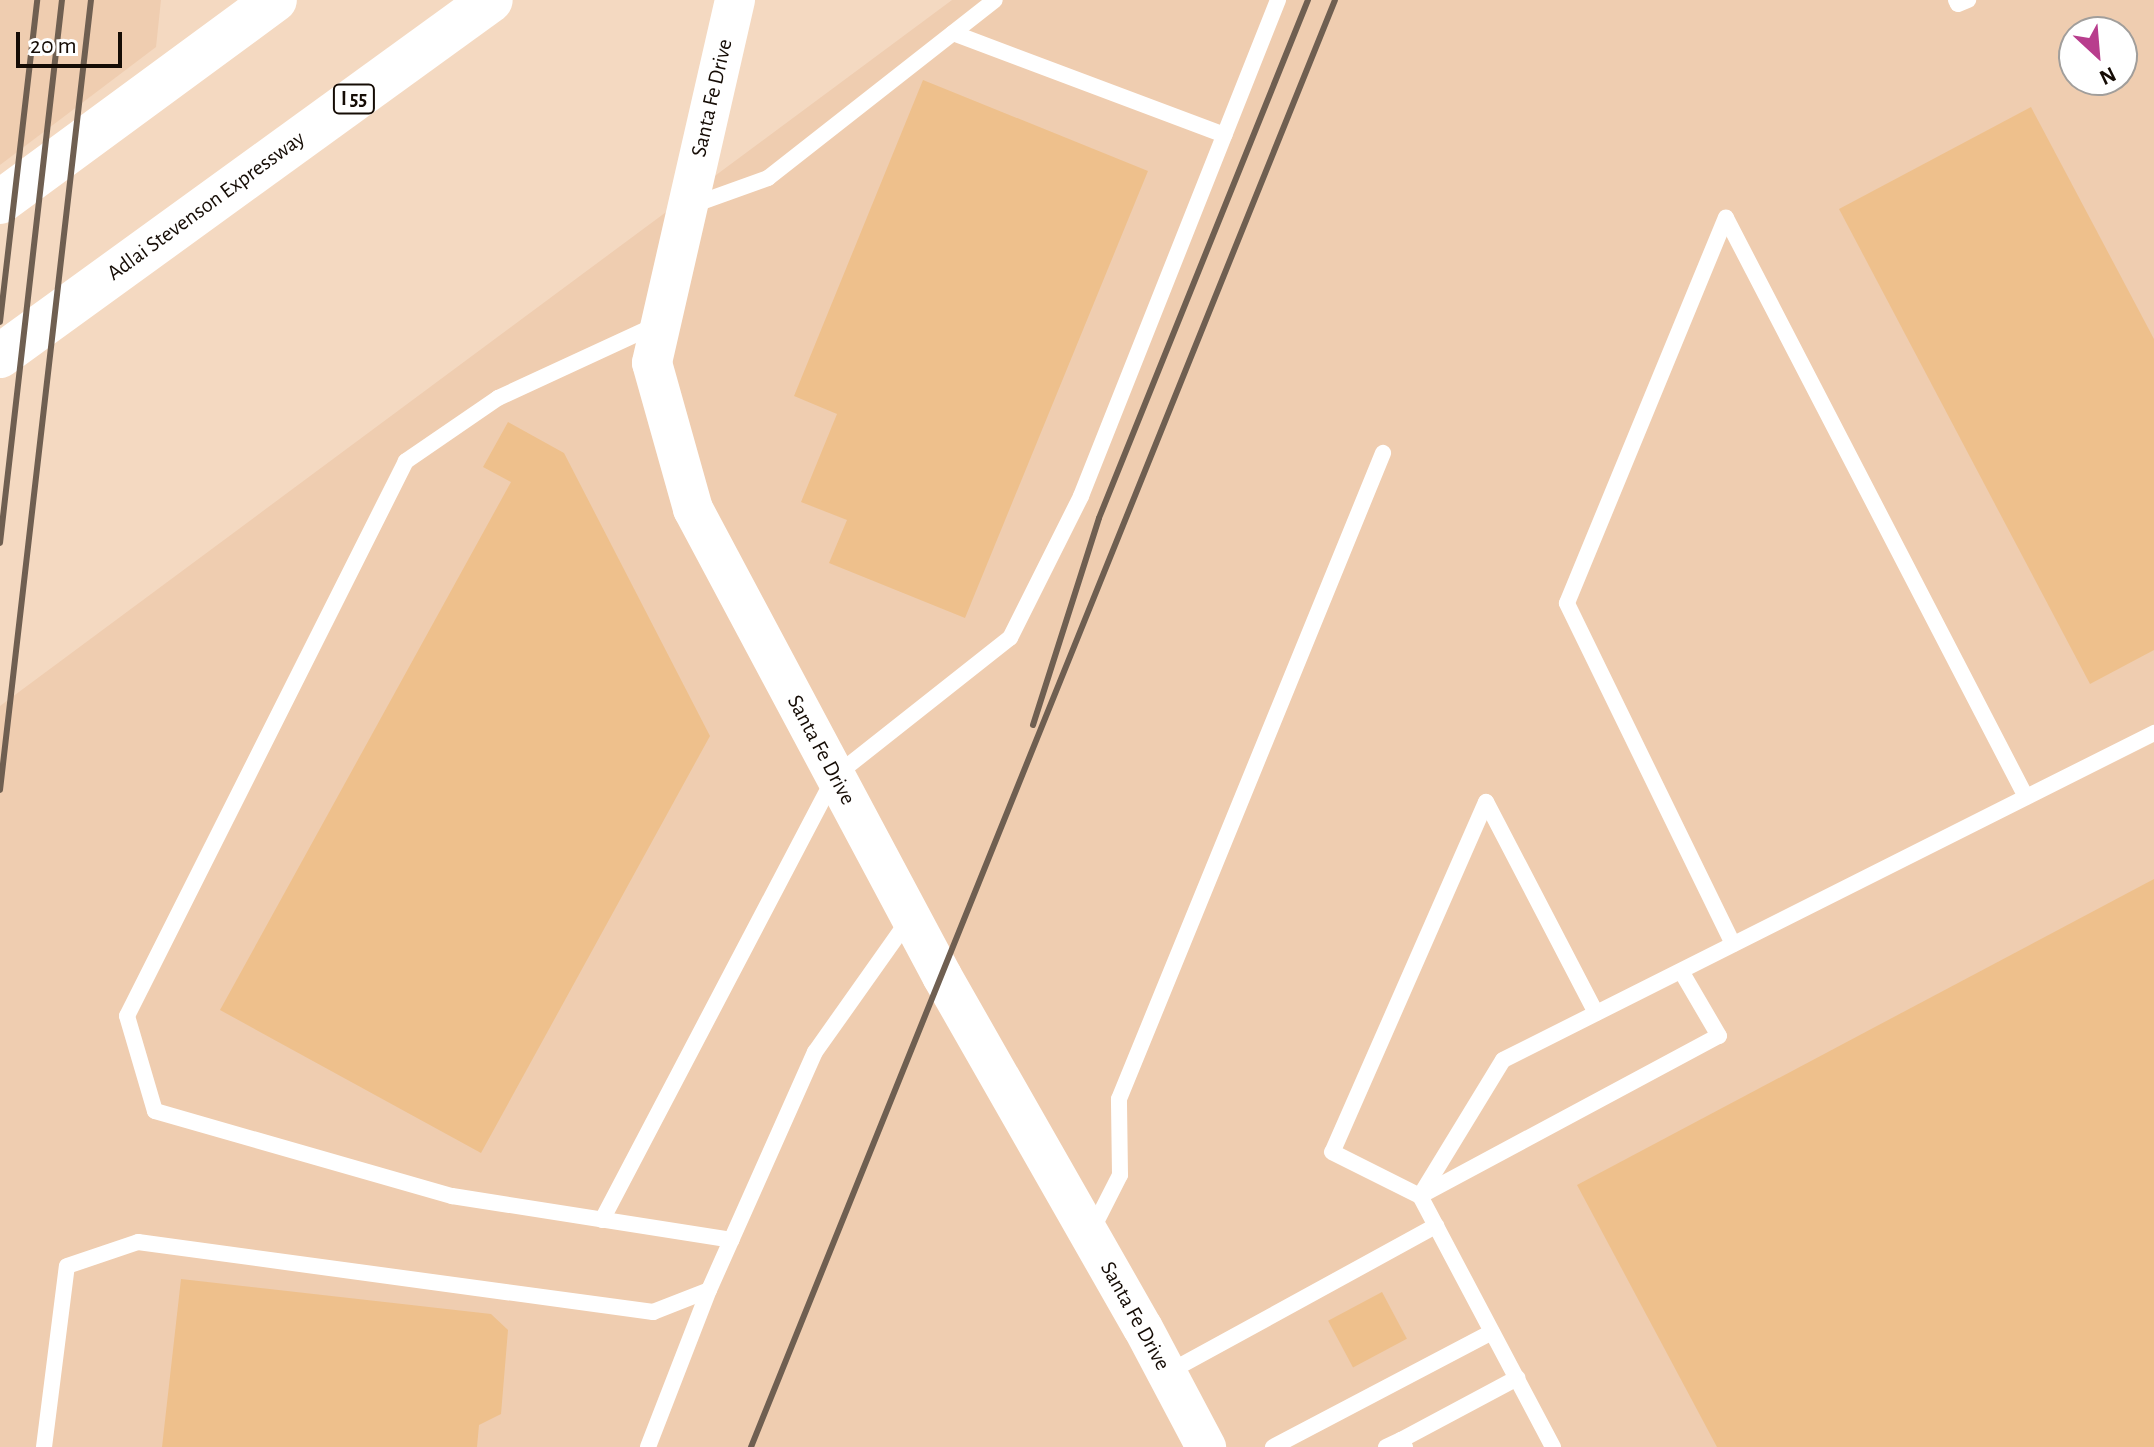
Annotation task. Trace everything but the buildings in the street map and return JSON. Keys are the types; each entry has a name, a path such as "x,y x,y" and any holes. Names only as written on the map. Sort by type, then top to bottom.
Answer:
{"highway":[{"path":"0,202 275,0"},
{"name":"Adlai Stevenson Expressway","path":"0,356 491,0"}],"street":[{"name":"Santa Fe Drive","path":"735,0 652,363 693,509 911,917 1206,1447"}],"lane":[{"path":"687,207 768,178 995,0"},
{"path":"602,1220 835,776 1010,638 1081,496 1278,0"},
{"path":"1956,0 1958,4 1968,0"},
{"path":"953,33 1224,135"},
{"path":"1733,944 1567,603 1726,218 2026,797"},
{"path":"661,323 498,398 406,461 127,1016 155,1111 452,1196 732,1240"},
{"path":"1090,1235 1120,1175 1119,1099 1383,453"},
{"path":"1420,1196 1503,1060 2154,733"},
{"path":"1553,1447 1420,1196 1332,1152 1486,802 1596,1013"},
{"path":"648,1447 709,1290 815,1052 911,917"},
{"path":"1420,1196 1719,1036 1681,971"},
{"path":"1167,1373 1436,1226"},
{"path":"44,1447 67,1266 138,1242 653,1312 709,1290"},
{"path":"1273,1447 1492,1332"},
{"path":"1397,1445 1517,1378"}],"shaded area":[{"path":"0,0 161,0 156,47 0,165"},
{"path":"952,0 2154,0 2154,1447 0,1447 0,706"}],"railway":[{"path":"0,322 37,0"},
{"path":"0,543 62,0"},
{"path":"0,790 91,0"},
{"path":"1033,725 1099,518 1308,0"},
{"path":"751,1447 1335,0"}]}
